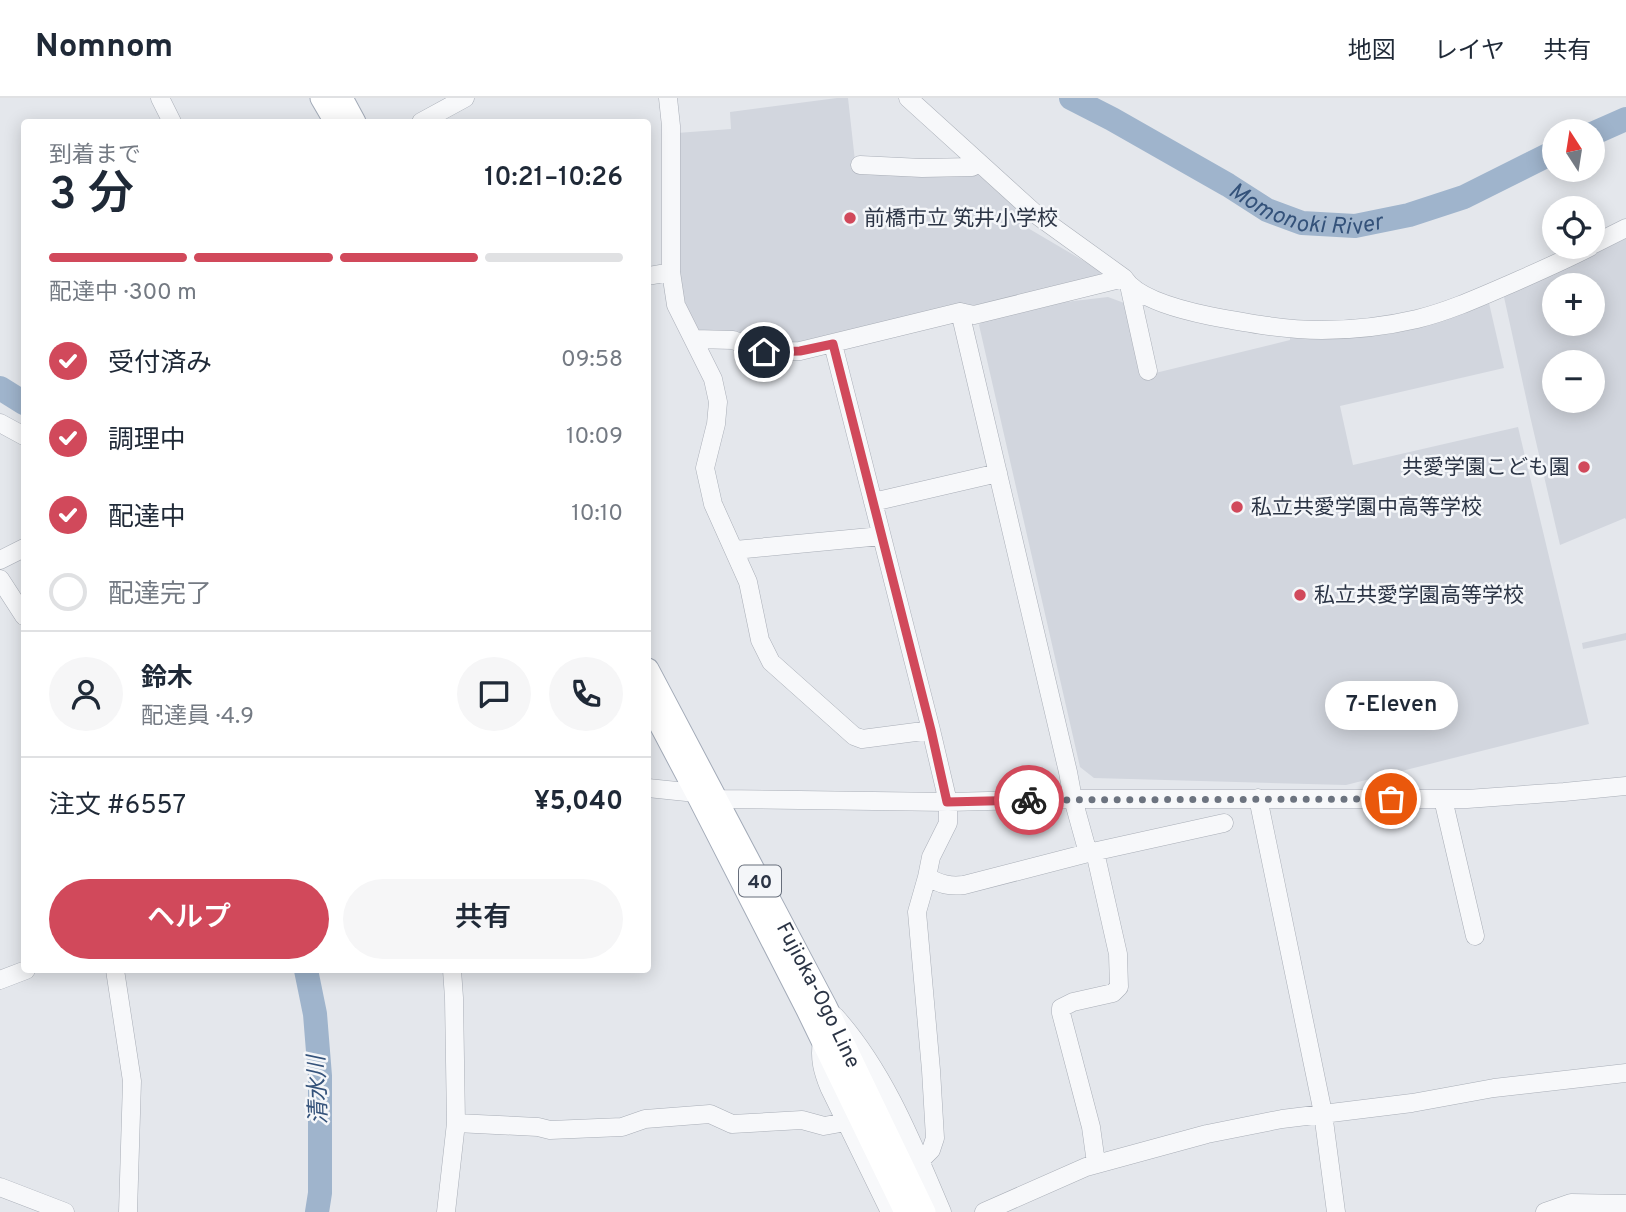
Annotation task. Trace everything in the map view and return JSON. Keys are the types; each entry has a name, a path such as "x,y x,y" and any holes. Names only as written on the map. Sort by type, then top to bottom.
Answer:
{"main road":[{"path":"321,98 333,119"},
{"path":"342,98 353,119"},
{"name":"Fujioka-Ogo Line","path":"651,675 826,1006 925,1212"},
{"name":"Fujioka-Ogo Line","path":"651,708 822,1041 905,1212"}],"street":[{"path":"160,98 170,119"},
{"path":"426,119 465,98"},
{"path":"668,98 671,126 671,272 676,305 713,379 718,402 716,424 705,468 713,503 748,582 760,640 771,662 858,738 931,730"},
{"path":"908,98 1050,226 1153,299 1192,312 1295,329 1356,328 1415,320 1507,286 1564,259"},
{"path":"860,165 922,169 972,167 978,163"},
{"path":"1605,239 1626,228"},
{"path":"651,275 671,272"},
{"path":"694,339 733,340 764,352 800,351 960,312 974,315 1126,282"},
{"path":"1126,282 1148,371"},
{"path":"960,312 1073,799 1091,852 1118,954 1119,987 1113,993 1073,1002 1061,1008 1091,1128 1096,1163"},
{"path":"833,344 947,802 948,822 931,857 918,912 934,1138 931,1150 920,1161"},
{"path":"0,423 21,434"},
{"path":"873,502 998,472"},
{"path":"735,551 881,536"},
{"path":"0,559 21,549"},
{"path":"0,579 21,611"},
{"path":"651,788 696,793 717,799 947,802 1073,799 1467,799 1626,786"},
{"path":"1258,799 1324,1114 1336,1212"},
{"path":"1443,799 1475,936"},
{"path":"927,877 944,885 954,886 1224,823"},
{"path":"0,980 21,972"},
{"path":"115,973 132,1081 128,1212"},
{"path":"446,1212 456,1123 452,973"},
{"path":"826,1006 852,1035 873,1066 942,1212"},
{"path":"822,1041 820,1055 823,1071 890,1212"},
{"path":"984,1212 1096,1163 1208,1134 1282,1119 1412,1103 1494,1088 1626,1073"},
{"path":"456,1123 550,1130 622,1127 645,1119 710,1114 732,1124 802,1119 824,1126 844,1118"},
{"path":"0,1187 65,1212"},
{"path":"1545,1212 1571,1203 1626,1204"}],"shaded area":[{"name":"前橋市立 笂井小学校","path":"848,98 856,170 979,172 1023,213 1021,224 1106,274 956,310 800,343 764,346 697,332 686,311 679,274 677,133 731,129 730,112"},
{"path":"1626,236 1626,520 1625,518 1560,545 1504,297 1542,278 1542,336 1605,336 1605,273 1552,273 1580,259 1605,259 1605,246"},
{"name":"私立共愛学園高等学校","path":"1108,297 1127,304 1143,376 1290,340 1290,336 1416,328 1489,303 1504,368 1340,406 1353,465 1518,427 1589,724 1346,785 1094,778 1080,767 979,325 985,318 1031,306"},
{"path":"1626,633 1626,640 1583,649 1582,643"}],"waterway":[{"name":"Momonoki River","path":"1071,98 1228,185 1267,210 1302,223 1355,226 1409,215 1464,197 1542,158"},
{"name":"Momonoki River","path":"1605,128 1626,119"},
{"name":"清水川","path":"0,388 21,401"},
{"name":"清水川","path":"307,973 315,1014 320,1076 320,1193 317,1212"}],"way so far":[{"path":"1029,800 1391,799"}],"place":[{"name":"前橋市立 笂井小学校","path":"850,218"},
{"name":"共愛学園こども園","path":"1584,467"},
{"name":"私立共愛学園中高等学校","path":"1237,507"},
{"name":"私立共愛学園高等学校","path":"1300,595"},
{"name":"7-Eleven","path":"1391,799"}],"route":[{"path":"764,352 800,351 833,344 947,802 1029,800"}]}
